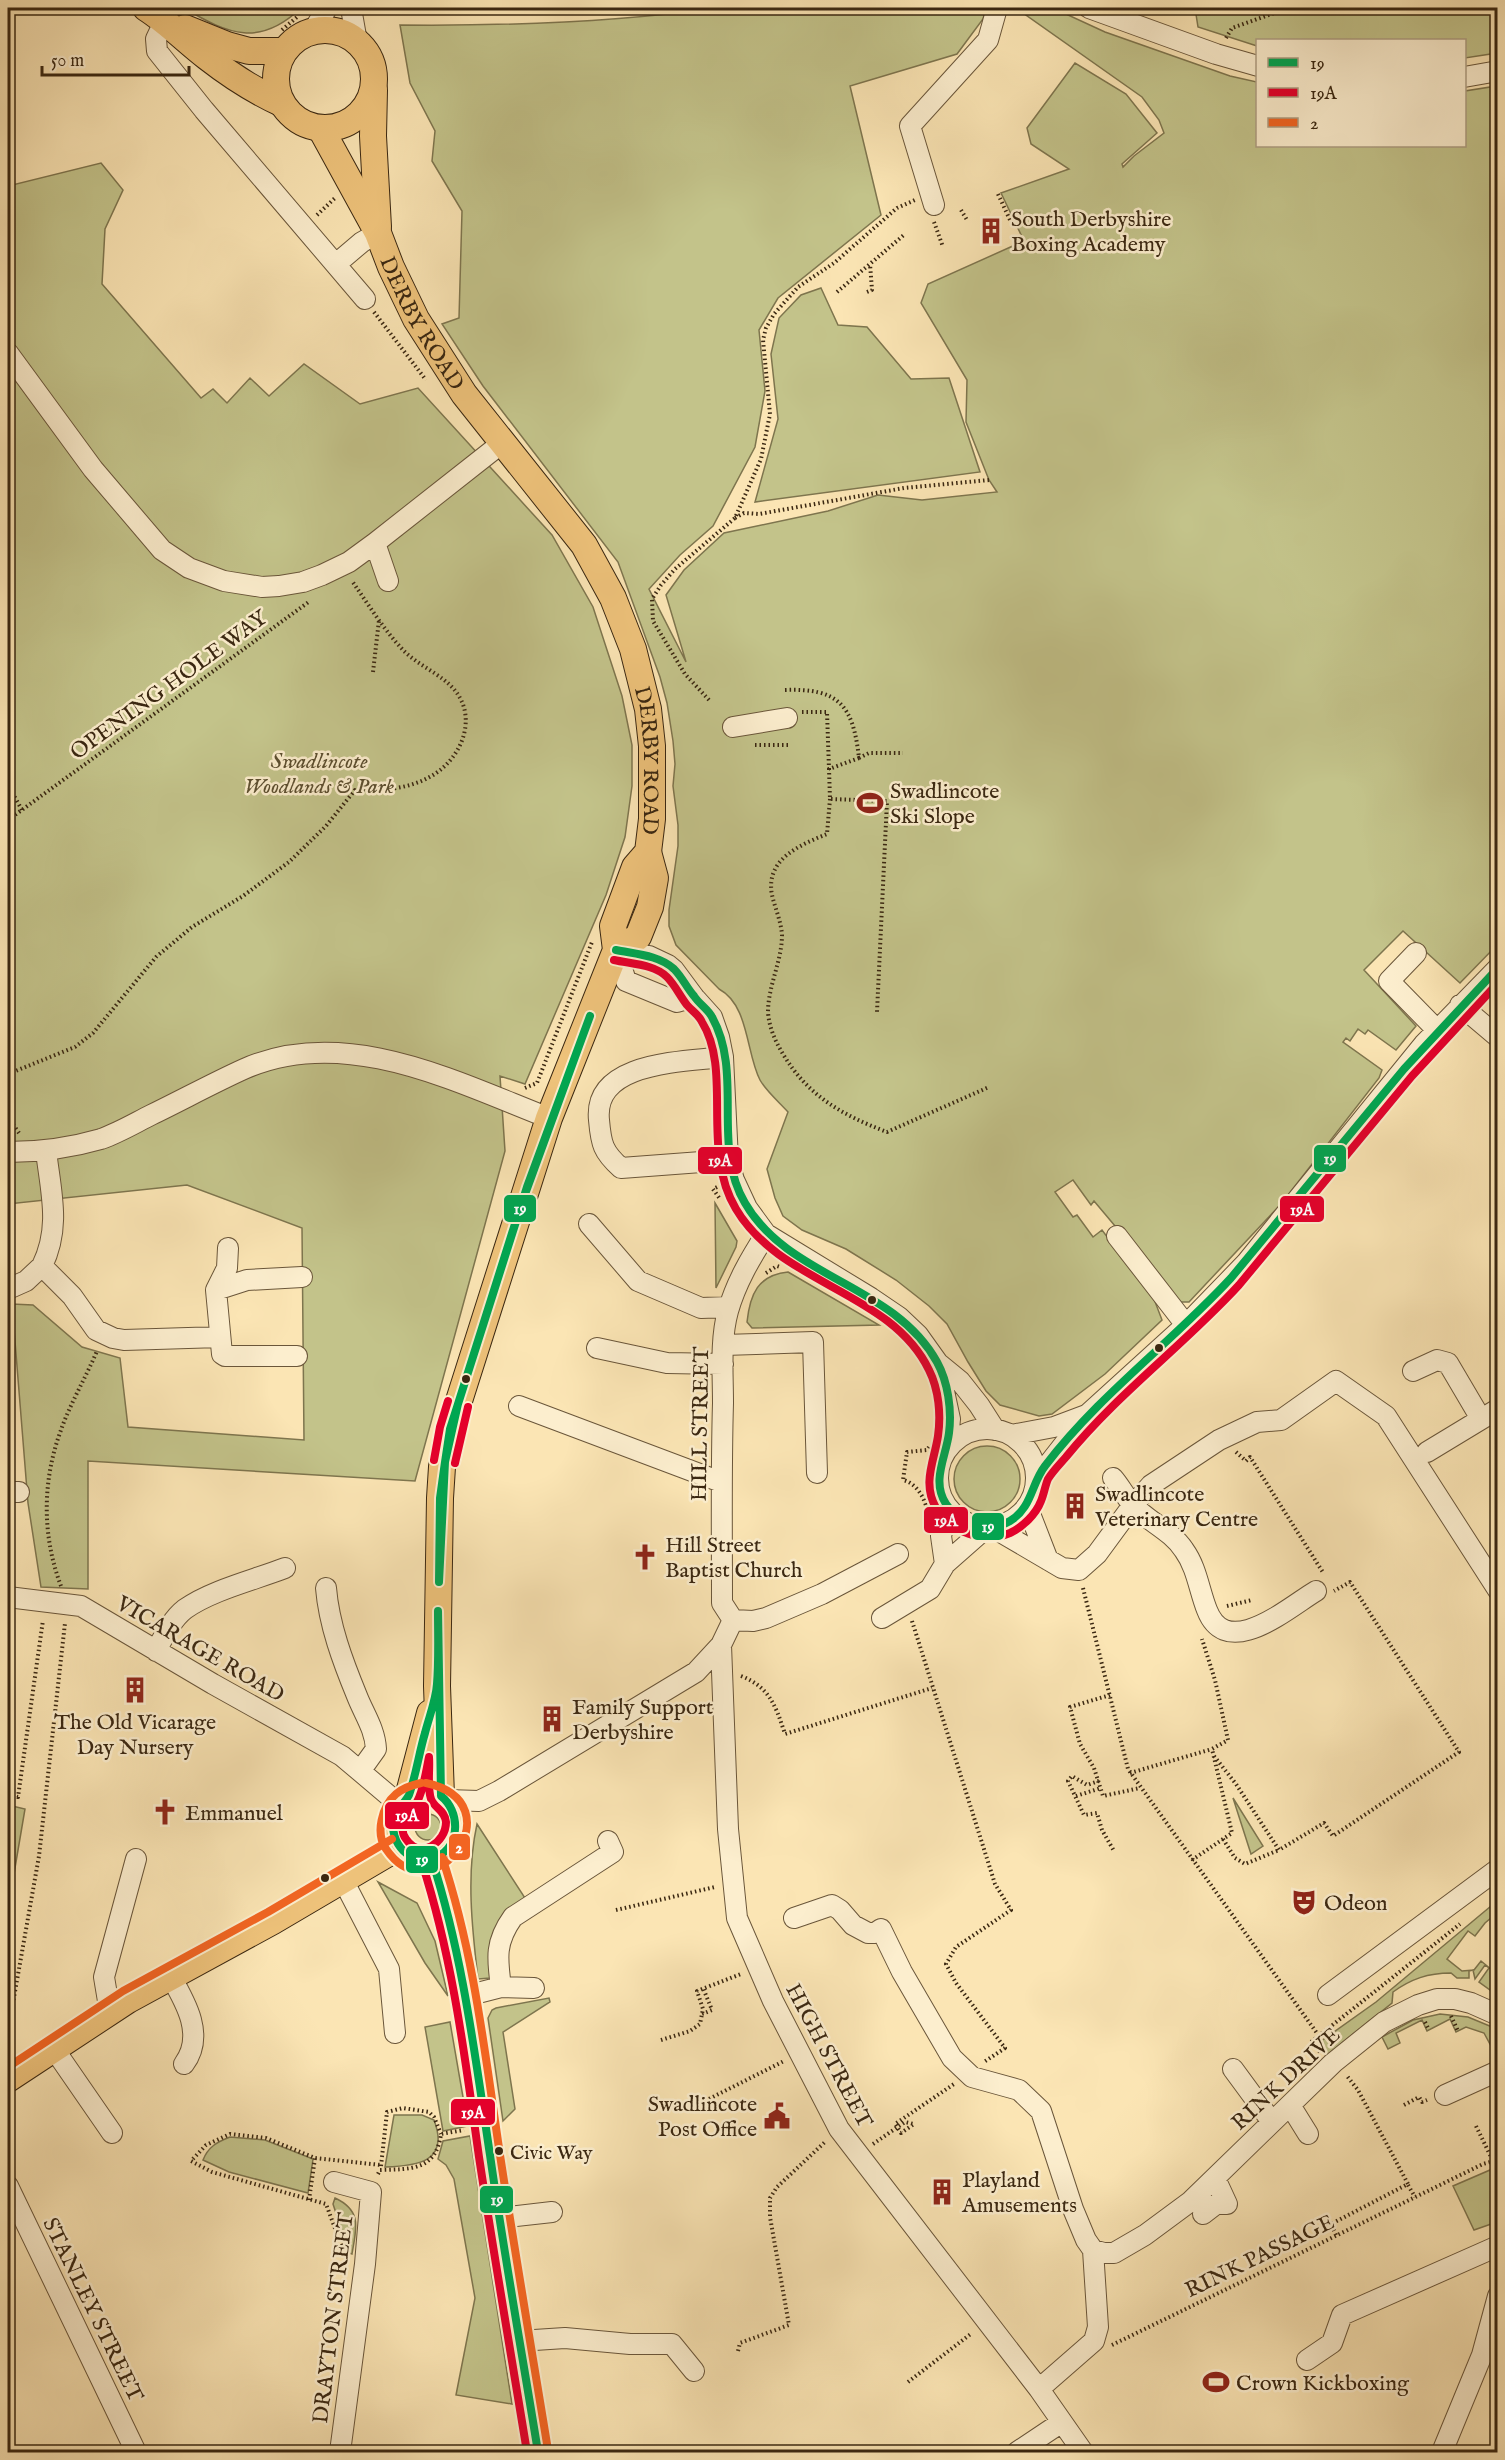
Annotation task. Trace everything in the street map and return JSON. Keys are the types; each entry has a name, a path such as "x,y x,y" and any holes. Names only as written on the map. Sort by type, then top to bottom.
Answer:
{"main road":[{"path":"155,14 227,45 249,51 284,51"},
{"path":"155,14 206,56 256,92 282,103"},
{"path":"313,31 336,32 357,42 368,54 374,85 368,103 356,118 339,127 321,129 305,125 291,116 282,103 276,86 277,68 284,51 297,38 313,31"},
{"name":"DERBY ROAD","path":"374,85 373,136 378,233"},
{"name":"DERBY ROAD","path":"321,129 378,233 416,319 464,394 584,545 613,598 633,649 648,709 652,746 653,783 648,852 635,867 613,926 616,950 549,1119 466,1377 450,1429 444,1458 440,1498 437,1686 444,1798"},
{"name":"DERBY ROAD","path":"404,1801 437,1686"},
{"path":"424,1793 444,1798 455,1814 455,1833 444,1852 432,1860 417,1860 406,1856 397,1848 392,1835 391,1821 404,1801 424,1793"},
{"path":"8,2079 110,2013 397,1848"},
{"path":"432,1860 448,1909 466,1996 499,2218 538,2452"}],"street":[{"path":"313,31 327,8"},
{"path":"351,8 357,42"},
{"path":"933,206 910,126 988,40 998,8"},
{"path":"1089,8 1216,54 1256,66"},
{"name":"DERBY ROAD","path":"155,14 157,51 367,303"},
{"path":"1466,77 1497,72"},
{"path":"336,264 362,242 378,233"},
{"path":"8,353 93,469 162,550 189,568 224,581 262,586 290,585 349,562 502,443"},
{"path":"375,543 388,581"},
{"path":"733,727 787,718"},
{"path":"694,998 677,1002 626,981 616,950 649,957 668,965 712,1017 720,1037 723,1057 728,1160 747,1209 766,1234 899,1317 918,1335 938,1363 960,1382 1003,1432 1030,1453 1035,1469 1036,1480 1027,1506 1009,1522 989,1527 945,1563 930,1589 882,1618"},
{"path":"1416,953 1389,981 1437,1030"},
{"path":"1036,1480 1087,1415 1186,1325 1246,1263 1437,1030 1497,968"},
{"path":"1460,1005 1497,1037"},
{"path":"8,1152 46,1151 103,1138 246,1068 301,1054 342,1052 386,1060 428,1072 549,1119"},
{"path":"723,1057 652,1065 621,1077 604,1093 598,1110 600,1135 607,1155 621,1168 728,1160"},
{"path":"8,1289 26,1281 42,1266 53,1238 54,1222 46,1151"},
{"path":"589,1224 638,1281 701,1308 729,1307"},
{"name":"HILL STREET","path":"733,1620 722,1604 721,1482 724,1354 729,1307 742,1273 766,1234"},
{"path":"1117,1236 1186,1325"},
{"path":"228,1248 226,1268 216,1290 221,1345 229,1357 297,1356"},
{"path":"42,1266 72,1296 89,1323 104,1334 124,1340 221,1345"},
{"path":"216,1290 248,1280 302,1277"},
{"path":"597,1348 667,1363 813,1342 817,1473"},
{"path":"1413,1371 1437,1360 1448,1363 1492,1415 1427,1452"},
{"path":"938,1363 947,1396 950,1419 940,1446 938,1473 941,1495 948,1508 968,1523 989,1527 1062,1568 1079,1570 1097,1554 1133,1505 1151,1485 1219,1440 1257,1422 1281,1420 1336,1381 1386,1416 1497,1590"},
{"path":"519,1406 721,1482"},
{"path":"940,1446 965,1433 982,1429 1003,1432 1054,1427 1087,1415"},
{"path":"1113,1478 1133,1505 1175,1537 1186,1553 1208,1612 1217,1624 1227,1630 1236,1633 1257,1628 1316,1591"},
{"path":"1027,1506 1048,1560"},
{"path":"945,1563 941,1536 948,1508"},
{"path":"444,1798 479,1801 499,1791 696,1672 721,1645 733,1620 753,1621 766,1618 822,1594 898,1554"},
{"path":"156,1651 170,1626 184,1610 203,1599 285,1568"},
{"path":"326,1587 328,1610 334,1630 357,1696 375,1736 376,1749 361,1770"},
{"name":"VICARAGE ROAD","path":"8,1597 81,1606 342,1756 361,1770 377,1787 404,1801"},
{"name":"HIGH STREET","path":"721,1645 728,1829 737,1918 758,1966 839,2129 1039,2389 1083,2452"},
{"path":"501,1987 498,1947 503,1930 513,1917 613,1852 608,1841"},
{"path":"110,2013 104,1977 135,1859"},
{"path":"1328,1995 1497,1869"},
{"path":"344,1880 389,1969 395,2033"},
{"path":"794,1918 832,1905 861,1930 875,1933 881,1929 902,1972 952,2058 972,2077 1019,2090 1041,2111 1072,2209 1086,2240 1094,2250 1098,2327 1094,2341 1039,2389"},
{"path":"171,1977 182,1996 192,2025 194,2043 184,2064"},
{"path":"466,1996 501,1987 534,1988"},
{"name":"RINK DRIVE","path":"1094,2250 1114,2253 1126,2247 1191,2201 1333,2062 1370,2039 1400,2013 1437,1999 1455,1999 1472,2003 1497,2015"},
{"path":"54,2049 111,2133"},
{"path":"1233,2069 1272,2122"},
{"path":"1445,2095 1497,2072"},
{"path":"1290,2104 1308,2134"},
{"path":"1203,2214 1216,2204 1227,2204 1215,2178"},
{"name":"DRAYTON STREET","path":"333,2182 371,2192 363,2280 340,2452"},
{"name":"STANLEY STREET","path":"8,2186 136,2452"},
{"path":"499,2218 552,2212"},
{"path":"1307,2360 1332,2343 1342,2315 1497,2246"},
{"path":"1442,2452 1482,2355 1497,2296"},
{"path":"519,2341 565,2338 630,2344 672,2344 694,2371"},
{"path":"1017,2452 1062,2422"}],"path":[{"path":"1216,54 1232,28 1289,8"},
{"path":"998,194 1010,220 1008,222"},
{"path":"735,518 760,459 768,429 769,402 763,348 764,335 769,322 787,297 834,263 897,208 933,206 943,247"},
{"path":"962,210 967,220"},
{"path":"837,292 904,234"},
{"path":"867,292 872,290 870,264"},
{"path":"367,303 408,356"},
{"path":"709,700 685,674 653,621 652,599 675,569 735,518 744,513 759,514 904,488 989,480"},
{"path":"8,1074 75,1047 93,1033 156,957 192,927 243,896 290,862 326,826 355,790 374,791 410,786 435,774 457,750 465,734 466,722 462,701 449,684 427,670 405,651 347,575"},
{"name":"OPENING HOLE WAY","path":"8,820 311,601"},
{"path":"373,672 379,619"},
{"path":"785,690 820,691 839,700 853,723 859,758"},
{"path":"757,745 788,745 787,712 827,712 830,799 827,834 785,854 772,876 771,893 782,935 768,1012 773,1037 789,1064 808,1088 832,1106 865,1124 887,1132 989,1087"},
{"path":"829,769 836,764 869,753 903,753"},
{"path":"8,785 22,810"},
{"path":"830,799 887,801 877,1012"},
{"path":"524,1088 537,1083 594,937"},
{"path":"713,1189 724,1207"},
{"path":"762,1278 777,1266 788,1268"},
{"path":"8,2031 39,1856 67,1604 52,1562 46,1508 49,1470 61,1428 104,1334"},
{"path":"928,1518 925,1500 911,1482 903,1480 907,1452 940,1446"},
{"path":"1223,1839 1235,1858 1245,1864 1279,1850 1324,1823 1333,1836 1459,1752 1350,1582 1334,1591 1250,1457"},
{"path":"1079,1570 1130,1773 1319,2036"},
{"path":"8,1796 18,1797 47,1602"},
{"path":"858,2154 897,2128 895,2124 1005,2048 956,1983 946,1964 956,1947 1011,1911 995,1884 913,1623 901,1606"},
{"path":"1130,1773 1212,1749 1228,1740 1215,1680 1201,1637"},
{"path":"739,1675 763,1688 773,1703 785,1734 932,1688"},
{"path":"1110,1695 1070,1707 1080,1744 1094,1768 1103,1796 1140,1788"},
{"path":"1192,1860 1232,1833 1212,1749"},
{"path":"1214,1756 1236,1784 1279,1850"},
{"path":"1099,1781 1087,1785 1072,1776 1068,1781 1084,1815 1097,1813 1102,1830 1114,1851"},
{"path":"1076,1796 1101,1788"},
{"path":"616,1910 733,1883"},
{"path":"1323,2056 1311,2042 1468,1917"},
{"path":"661,2040 690,2031 700,2024 703,2009 697,1990 758,1966"},
{"path":"702,2014 712,2010 704,1988"},
{"path":"693,2107 800,2053"},
{"path":"1340,2070 1358,2090 1415,2197"},
{"path":"363,2280 343,2253 326,2204 212,2172 191,2161 206,2145 230,2134 266,2138 315,2158 380,2167 415,2167 428,2163 437,2150 441,2134 434,2117 429,2112 403,2108 387,2112 380,2167 371,2192"},
{"path":"441,2134 486,2126"},
{"path":"1476,2126 1495,2161"},
{"path":"738,2351 740,2343 789,2325 770,2217 770,2198 777,2187 839,2129"},
{"path":"309,2200 315,2158"},
{"name":"RINK PASSAGE","path":"1105,2348 1415,2197 1495,2161"},
{"path":"1336,2235 1330,2224 1408,2184"},
{"path":"909,2382 986,2321"}],"green space":[{"path":"184,8 301,8 272,28 244,33 216,25"},
{"path":"715,8 986,8 983,19 957,54 850,86 881,215 778,298 759,330 765,391 755,447 713,526 680,555 649,589 686,662 666,595 684,570 724,533 828,511 878,495 922,500 997,492 989,480 966,422 967,380 921,303 928,284 1024,241 1001,193 1069,169 1031,144 1027,128 1075,63 1126,94 1157,133 1122,164 1123,167 1164,133 1159,120 1142,97 1016,8 1053,8 1105,32 1230,76 1256,82 1256,147 1466,147 1466,91 1497,86 1497,945 1460,983 1403,931 1364,970 1416,1026 1396,1050 1368,1030 1365,1034 1358,1029 1350,1041 1346,1038 1343,1042 1382,1070 1379,1078 1281,1204 1189,1302 1179,1302 1094,1201 1091,1205 1073,1180 1055,1192 1073,1217 1077,1215 1093,1237 1102,1230 1154,1299 1162,1320 1105,1374 1052,1414 1039,1416 1000,1405 986,1391 947,1324 929,1306 896,1280 846,1249 802,1230 783,1216 767,1169 788,1112 760,1080 755,1069 746,1030 736,1006 729,996 719,989 676,945 669,926 678,846 673,786 675,764 673,741 660,677 618,562 483,386 442,324 459,318 462,211 432,161 435,131 410,83 400,25 558,22"},
{"path":"1195,8 1497,8 1497,53 1466,58 1466,39 1256,39 1256,46 1198,27"},
{"name":"Swadlincote Woodlands & Park","path":"101,163 123,190 105,229 102,284 201,398 213,389 227,403 250,378 269,396 304,364 360,404 418,388 552,535 593,607 622,696 632,745 632,786 625,837 606,895 525,1084 500,1076 505,1151 415,1481 88,1461 88,1589 41,1587 28,1503 12,1304 33,1305 82,1347 120,1358 128,1427 304,1440 302,1228 187,1185 8,1204 8,186"},
{"path":"821,288 838,325 867,327 911,379 949,378 980,472 755,502 778,419 771,354 779,318 801,295"},
{"path":"715,1203 737,1241 716,1288"},
{"path":"788,1272 879,1325 752,1328 747,1322 750,1303 757,1288 769,1277"},
{"path":"987,1446 1000,1448 1010,1456 1018,1466 1020,1479 1018,1492 1010,1502 1000,1510 987,1512 974,1510 964,1502 956,1492 954,1479 956,1466 964,1456 974,1448"},
{"path":"1233,1798 1263,1846 1251,1854"},
{"path":"8,1805 25,1809 8,1909"},
{"path":"428,1814 437,1818 441,1827 437,1836 428,1840 419,1836 415,1827 419,1818"},
{"path":"477,1824 525,1898 498,1924 492,1941 490,1978 478,1979 472,1921 471,1882"},
{"path":"378,1882 417,1903 435,1941 448,1996 425,1963"},
{"path":"1497,1901 1497,1913 1475,1936 1468,1931 1447,1959 1462,1971 1472,1970 1469,1971 1469,1978 1457,1978 1451,1973 1443,1973 1413,1980 1393,1992 1392,2003 1326,2056 1317,2044 1376,2002"},
{"path":"1481,1961 1497,1974 1497,1995 1479,1982 1489,1968 1485,1965 1475,1979 1473,1970"},
{"path":"549,1998 550,2002 503,2032 515,2109 503,2121 488,2018 492,2010 496,2008"},
{"path":"1440,2014 1468,2017 1497,2029 1497,2043 1491,2046 1484,2033 1466,2027 1456,2032 1450,2019 1427,2031 1422,2020 1396,2033 1400,2043 1388,2049 1382,2037 1413,2020"},
{"path":"450,2022 468,2126 443,2131 425,2027"},
{"path":"394,2115 422,2115 434,2120 438,2145 428,2159 419,2163 385,2167"},
{"path":"470,2136 512,2404 456,2395 475,2298 454,2179 446,2165 438,2159 443,2141"},
{"path":"230,2137 265,2140 313,2159 308,2193 229,2172 203,2160 214,2146"},
{"path":"1497,2167 1497,2222 1474,2230 1453,2186"},
{"path":"335,2198 350,2209 356,2221 352,2254 349,2253 333,2204"}],"transit line":[{"name":"19","path":"616,950 647,956 668,964 677,972 712,1017 721,1039 726,1062 728,1134 735,1181 745,1203 764,1228 788,1249 895,1315 918,1336 937,1362 946,1387 950,1415 949,1433 940,1478 942,1495 946,1504 958,1517 984,1527 1001,1525 1017,1516 1027,1503 1040,1473 1066,1440 1112,1392 1231,1278 1404,1069 1498,968"},
{"name":"19A","path":"614,960 649,967 662,973 702,1022 711,1042 715,1064 720,1162 725,1186 736,1209 756,1234 780,1255 889,1322 912,1344 929,1370 937,1394 939,1411 938,1436 929,1481 932,1499 936,1508 950,1524 968,1534 989,1537 1010,1533 1028,1520 1039,1506 1050,1476 1086,1434 1239,1285 1412,1076 1498,983"},
{"name":"19","path":"458,1404 520,1208 590,1016"},
{"name":"19","path":"458,1404 527,1187 590,1016"},
{"name":"19A","path":"434,1460 448,1401"},
{"name":"19","path":"445,1462 450,1429 458,1404"},
{"name":"19","path":"445,1462 458,1404"},
{"name":"19A","path":"455,1463 468,1407"},
{"name":"19","path":"439,1582 440,1498 445,1462"},
{"name":"19","path":"439,1582 445,1462"},
{"name":"19","path":"438,1611 441,1796 452,1810 455,1828 454,1836 445,1852 427,1860 410,1856 404,1851 398,1844 393,1827 395,1815 409,1795 435,1696 438,1666 438,1611"},
{"name":"19A","path":"429,1757 431,1799 444,1815 446,1822 445,1830 437,1842 425,1848 418,1848 406,1839 403,1826 405,1818 416,1805 429,1757"},
{"name":"2","path":"421,1783 402,1790 391,1799 384,1812 381,1835 386,1849 405,1867 425,1871 444,1864 458,1849 466,1831 465,1811 453,1794 426,1783"},
{"name":"2","path":"8,2067 123,1991 268,1912 392,1839"},
{"name":"2","path":"442,1857 462,1930 477,2004 548,2450"},
{"name":"19","path":"432,1860 452,1933 467,2006 538,2452"},
{"name":"19A","path":"422,1863 442,1936 457,2009 527,2452"}],"place":[{"name":"South Derbyshire Boxing Academy","path":"991,231"},
{"name":"Swadlincote Ski Slope","path":"870,803"},
{"name":"Swadlincote Veterinary Centre","path":"1075,1506"},
{"name":"Hill Street Baptist Church","path":"645,1557"},
{"name":"The Old Vicarage Day Nursery","path":"135,1690"},
{"name":"Family Support Derbyshire","path":"552,1719"},
{"name":"Emmanuel","path":"165,1812"},
{"name":"Odeon","path":"1304,1902"},
{"name":"Swadlincote Post Office","path":"777,2116"},
{"name":"Civic Way","path":"499,2151"},
{"name":"Playland Amusements","path":"942,2192"},
{"name":"Crown Kickboxing","path":"1216,2382"}]}
